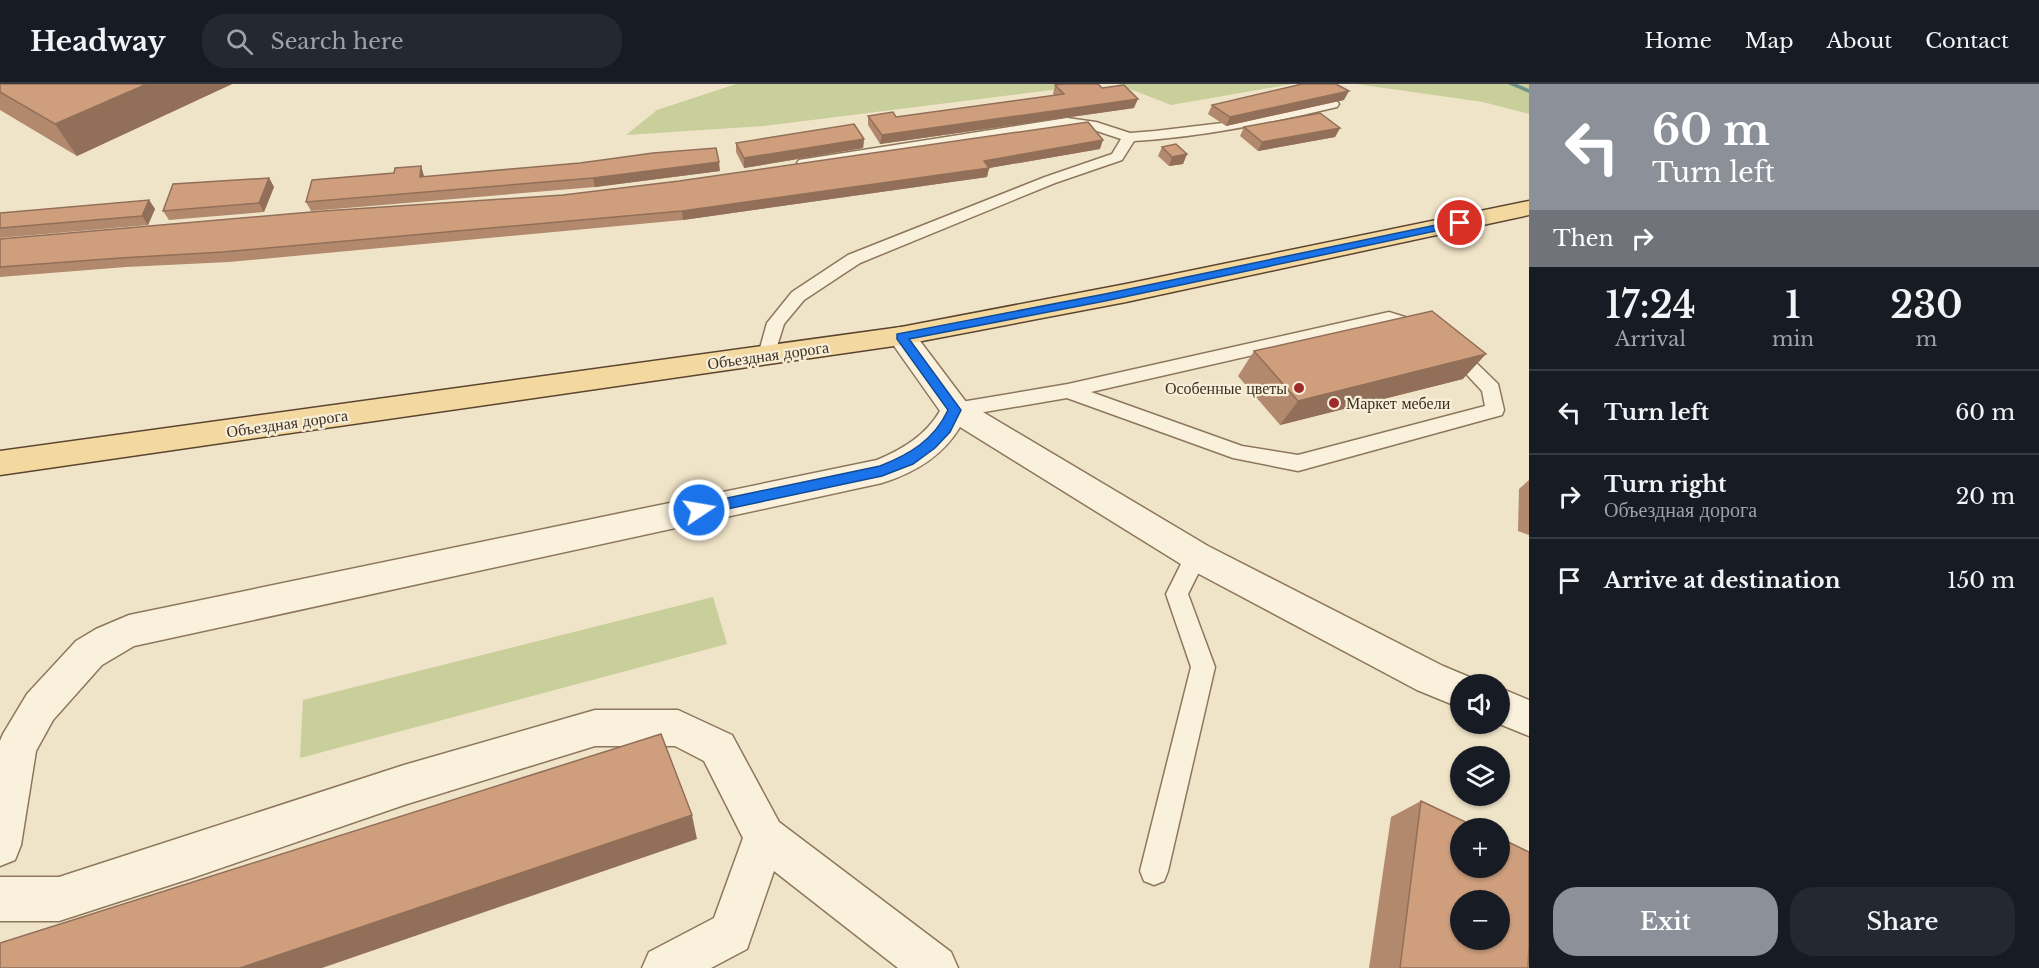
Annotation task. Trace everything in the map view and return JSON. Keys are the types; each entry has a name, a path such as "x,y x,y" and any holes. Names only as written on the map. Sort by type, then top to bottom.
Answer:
{"main road":[{"name":"Объездная дорога","path":"0,463 901,336 1116,296 1529,208"}],"street":[{"path":"901,336 955,410 1196,556 1450,686"},
{"path":"0,845 8,749 40,707 89,652 109,640 129,631 882,471 909,460 931,445 946,429 955,410"},
{"path":"1510,710 1529,718"},
{"path":"0,899 59,899 192,857 404,785 595,728 678,728 718,748 764,837 935,968"},
{"path":"665,968 731,933 764,837"}],"lane":[{"path":"793,165 1067,122 1096,126 1128,137 1209,131 1260,122 1332,104"},
{"path":"766,355 776,323 798,296 854,259 1050,180 1117,157 1128,137"},
{"path":"955,410 1068,391 1389,318 1439,336 1491,389 1495,410 1298,463 1240,453 1068,391"},
{"path":"1154,871 1203,667 1177,594 1196,556"}],"green space":[{"path":"736,84 1099,84 764,126 626,135 657,110"},
{"path":"1117,84 1292,84 1171,105"},
{"path":"1356,84 1529,84 1529,114 1483,102"},
{"path":"713,597 727,644 300,758 303,700"}],"building":[{"path":"0,84 147,84 55,124 0,92"},
{"path":"1098,84 1102,88 1124,85 1138,99 882,135 868,116 893,112 896,117 1064,94 1055,85"},
{"path":"1302,84 1336,84 1349,91 1230,117 1212,105"},
{"path":"1320,113 1340,128 1262,142 1244,127"},
{"path":"1088,122 1103,140 984,161 989,168 682,211 223,252 0,267 0,239 323,211 563,195 679,181"},
{"path":"854,124 864,139 744,158 736,143"},
{"path":"1176,144 1187,154 1172,157 1162,147"},
{"path":"716,148 719,162 593,178 306,202 312,180 394,173 395,168 421,166 420,177"},
{"path":"269,178 259,203 163,211 173,184"},
{"path":"149,200 142,216 0,228 0,213"},
{"path":"1432,311 1486,354 1298,401 1254,351"},
{"path":"661,734 692,815 240,968 0,968 0,943"},
{"path":"1421,801 1457,818 1450,818 1450,878 1510,878 1510,843 1529,852 1528,968 1400,968"}],"waterway":[{"path":"1511,84 1529,91"}],"place":[{"name":"Особенные цветы","path":"1299,388"},
{"name":"Маркет мебели","path":"1334,403"}],"route":[{"path":"699,510 882,471 909,460 931,445 946,429 955,410 901,336 1105,298 1460,223"}]}
